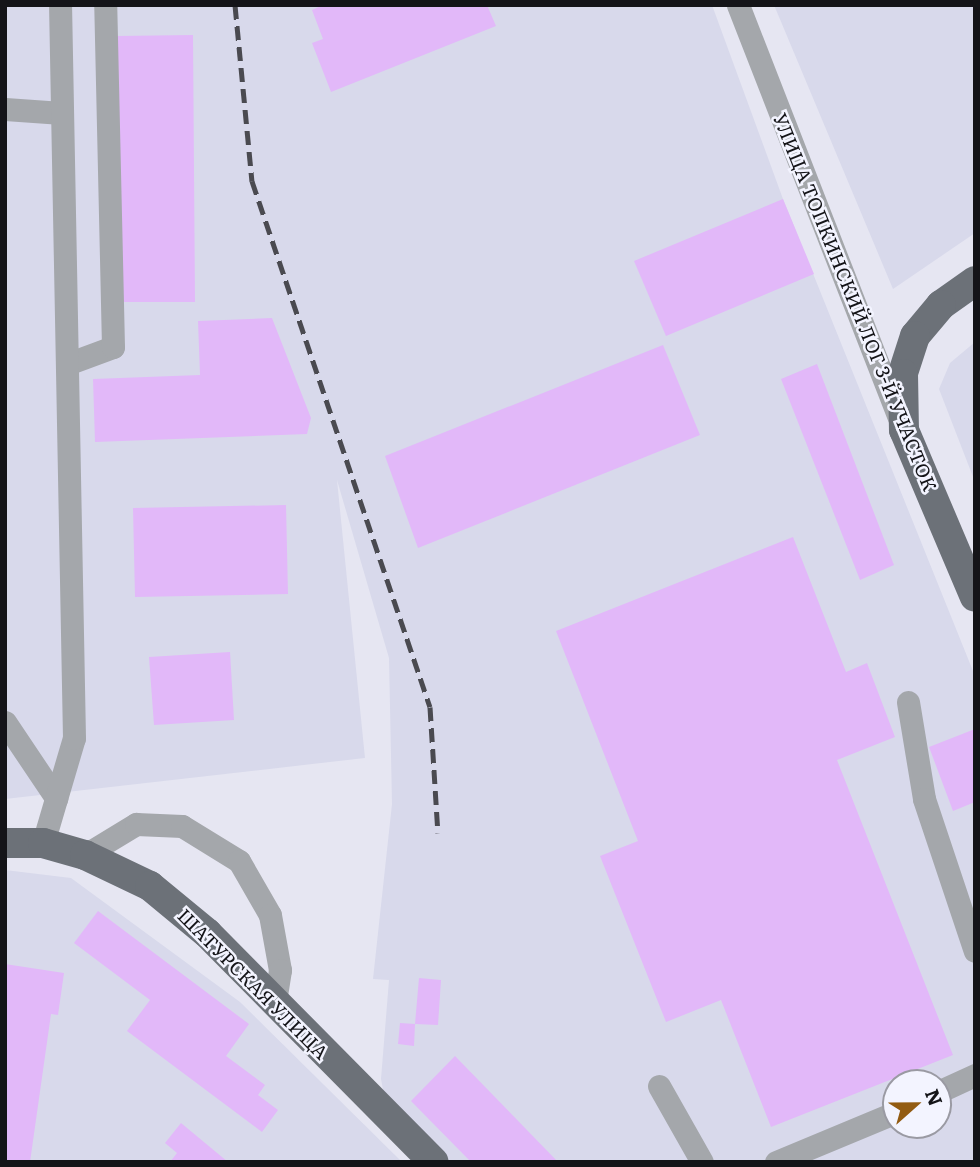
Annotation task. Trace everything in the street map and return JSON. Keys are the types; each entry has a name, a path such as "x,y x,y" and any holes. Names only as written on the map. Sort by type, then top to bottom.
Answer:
{"main road":[{"path":"904,430 903,374 915,336 941,305 975,281"},
{"name":"УЛИЦА ТОПКИНСКИЙ ЛОГ 3-Й УЧАСТОК","path":"904,430 975,597"},
{"name":"ШАТУРСКАЯ УЛИЦА","path":"5,843 43,843 85,855 150,886 207,933 434,1162"}],"street":[{"path":"43,843 74,738 60,5"},
{"path":"67,364 113,347 105,5"},
{"name":"УЛИЦА ТОПКИНСКИЙ ЛОГ 3-Й УЧАСТОК","path":"738,5 904,430"},
{"path":"5,109 62,113"},
{"path":"908,702 924,799 975,951"},
{"path":"5,722 56,798"},
{"path":"85,855 136,824 182,826 239,861 270,915 280,970 275,1002"},
{"path":"952,1086 975,1075"},
{"path":"659,1086 702,1162"},
{"path":"776,1162 882,1118"}],"shaded area":[{"path":"5,5 712,5 783,199 975,676 975,1162 449,1162 385,1100 381,1079 389,980 373,979 392,804 389,658 337,480 365,758 5,799"},
{"path":"774,5 975,5 975,233 893,289"},
{"path":"975,342 975,482 939,389 950,363"},
{"path":"5,870 71,878 240,1002 402,1162 5,1162"}],"building":[{"path":"323,5 487,5 496,26 331,92 312,43 323,39 312,10"},
{"path":"193,35 195,302 120,302 117,36"},
{"path":"783,199 814,274 666,336 634,261"},
{"path":"272,318 311,418 307,434 95,442 93,379 200,375 198,321"},
{"path":"663,345 700,435 418,548 385,456"},
{"path":"817,364 894,565 860,580 781,379"},
{"path":"286,505 288,594 135,597 133,508"},
{"path":"793,537 846,672 867,663 895,737 837,760 953,1055 918,1069 882,1069 882,1083 771,1127 721,1000 666,1022 600,856 638,841 556,631"},
{"path":"230,652 234,720 154,725 149,657"},
{"path":"975,729 975,802 953,811 929,747"},
{"path":"98,911 249,1024 226,1056 265,1085 258,1095 278,1110 262,1132 127,1031 150,1000 74,943"},
{"path":"5,964 64,973 58,1015 51,1014 30,1162 5,1162"},
{"path":"419,978 441,980 438,1025 415,1024"},
{"path":"400,1023 415,1024 414,1046 398,1044"},
{"path":"455,1056 558,1162 471,1162 411,1101"},
{"path":"181,1123 228,1162 170,1162 177,1153 165,1143"}],"railway":[{"path":"235,5 252,181 430,707 438,833"}]}
